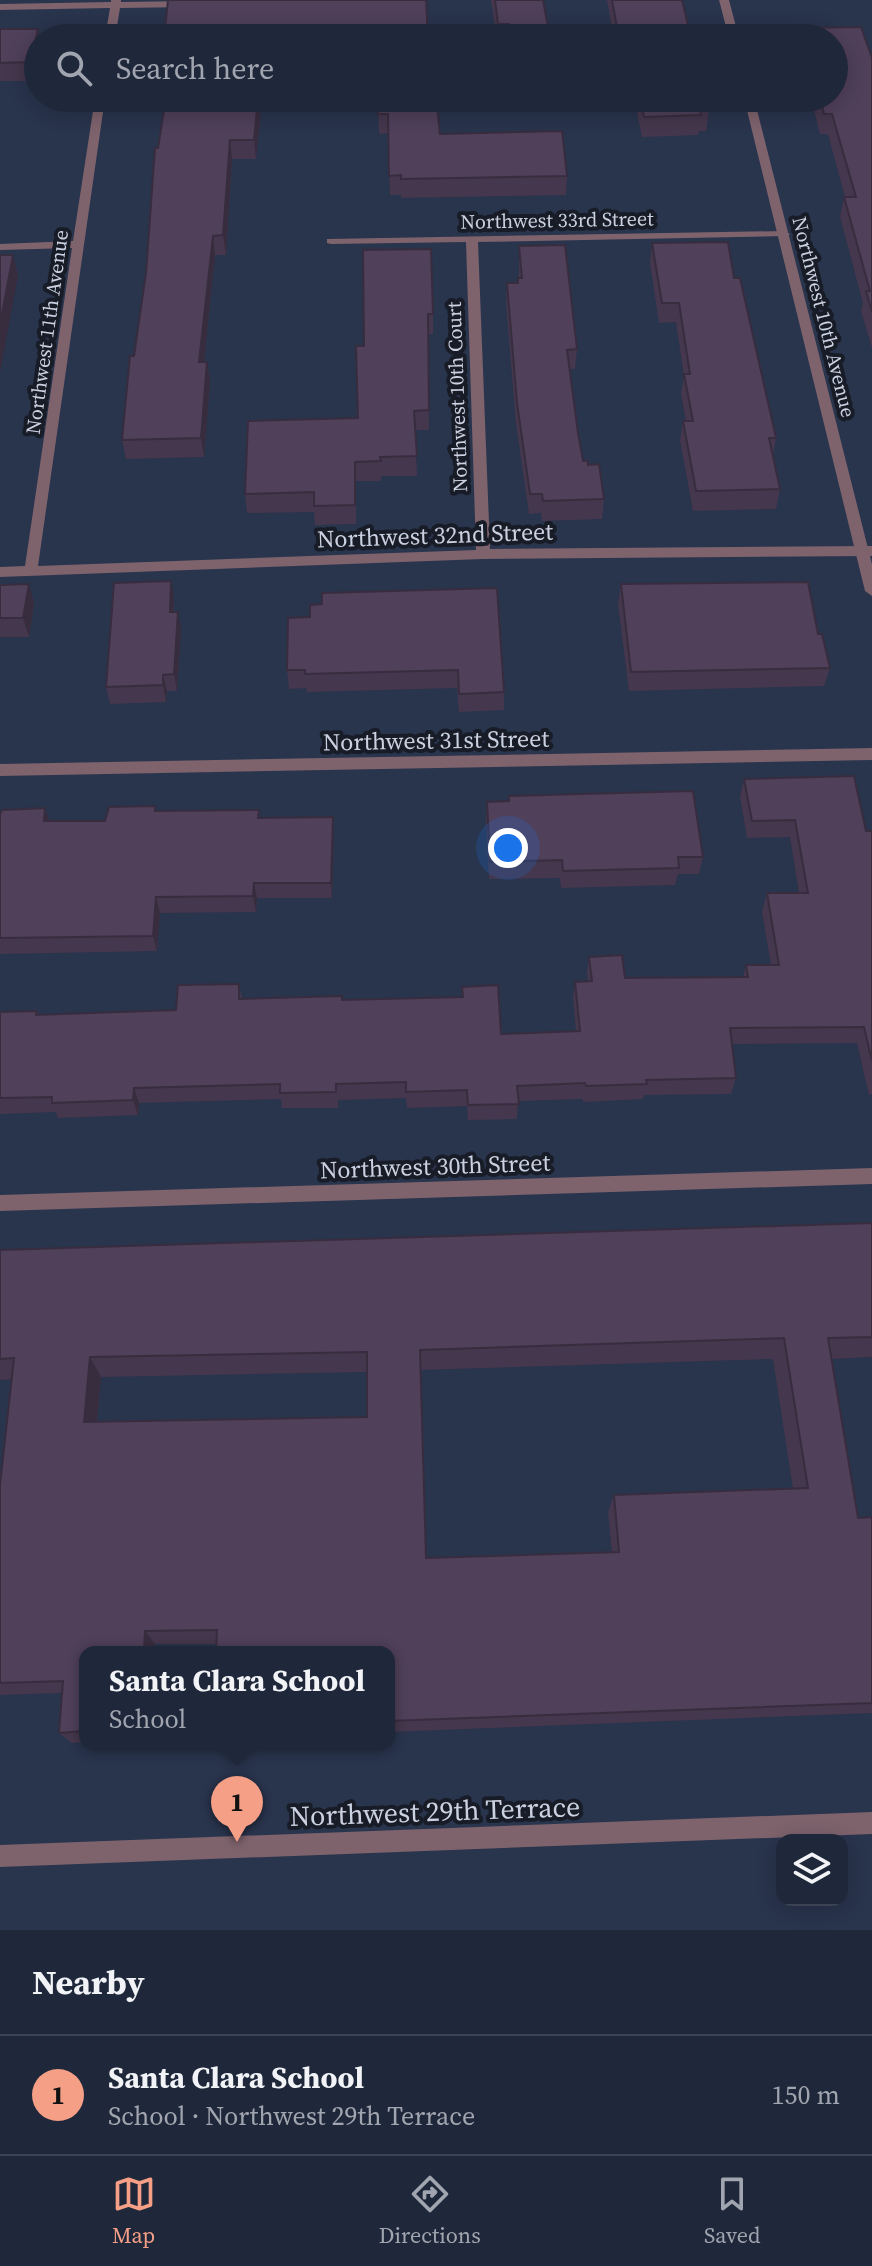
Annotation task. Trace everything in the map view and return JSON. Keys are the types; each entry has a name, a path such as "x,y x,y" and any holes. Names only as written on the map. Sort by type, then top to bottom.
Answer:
{"street":[{"path":"724,0 730,24"},
{"path":"112,24 115,3"},
{"path":"0,7 206,4"},
{"name":"Northwest 11th Avenue","path":"31,571 98,112"},
{"name":"Northwest 10th Avenue","path":"753,112 867,551 872,591"},
{"name":"Northwest 33rd Street","path":"331,241 784,234"},
{"name":"Northwest 10th Court","path":"472,239 483,554"},
{"path":"0,247 77,244"},
{"name":"Northwest 32nd Street","path":"0,572 483,554 867,551"},
{"name":"Northwest 31st Street","path":"0,770 872,754"},
{"name":"Northwest 30th Street","path":"0,1203 872,1176"},
{"name":"Northwest 29th Terrace","path":"0,1856 872,1823"}],"building":[{"path":"168,0 426,0 427,24 165,24"},
{"path":"495,0 543,0 547,24 498,24"},
{"path":"612,0 682,0 688,24 616,24"},
{"path":"848,27 861,27 872,58 872,312 866,291 870,291 844,197 856,197 832,114 824,112 848,112"},
{"path":"0,29 24,29 24,62 0,63"},
{"path":"164,112 257,112 254,140 230,140 223,235 213,236 199,362 207,362 201,438 122,440 130,356 134,356 146,273 155,148 158,148"},
{"path":"438,112 440,134 562,131 567,176 401,179 401,175 389,176 388,114 378,114"},
{"path":"643,112 700,112 701,115 644,117"},
{"path":"728,242 734,278 740,278 776,438 769,438 780,489 696,491 683,421 693,421 684,374 690,374 679,303 662,303 652,243"},
{"path":"565,245 577,349 567,350 578,433 583,461 588,461 588,465 599,464 604,499 543,501 542,494 530,494 517,403 507,283 518,283 518,278 522,278 519,246"},
{"path":"431,249 433,314 428,314 429,410 414,411 417,456 380,457 381,461 355,462 355,505 314,506 314,492 245,494 248,421 358,418 356,346 364,346 363,250"},
{"path":"0,255 13,255 0,325"},
{"path":"171,581 170,612 178,612 174,674 163,675 163,685 106,687 114,583"},
{"path":"808,582 818,634 822,634 830,668 631,672 621,584"},
{"path":"29,584 23,618 0,618 0,585"},
{"path":"497,588 504,692 459,694 458,670 305,674 305,670 287,670 288,618 310,617 310,605 322,604 322,593"},
{"path":"854,776 866,831 872,831 872,1061 864,1027 730,1028 736,1078 646,1080 647,1084 517,1086 519,1104 468,1105 467,1090 406,1092 406,1082 336,1084 336,1092 280,1093 280,1084 134,1088 133,1100 52,1103 52,1097 0,1098 0,1012 37,1011 36,1015 176,1010 178,985 239,984 239,999 342,996 342,1000 463,997 462,987 498,985 501,1034 580,1031 575,982 592,981 589,957 622,955 625,978 748,977 746,965 779,965 767,893 808,893 795,820 752,821 744,779"},
{"path":"693,791 703,857 678,857 679,868 563,871 562,860 490,862 487,802 509,801 509,796"},
{"path":"155,806 155,811 259,810 258,818 333,817 331,883 254,883 253,896 156,897 153,936 0,938 2,810 45,808 44,821 105,821 109,807"},
{"path":"872,1223 872,1337 828,1338 858,1518 872,1517 872,1703 395,1721 395,1646 216,1646 217,1630 145,1631 144,1646 79,1646 79,1731 59,1733 63,1681 0,1683 0,1485 14,1358 0,1359 0,1250","holes":["784,1338 808,1488 614,1495 619,1552 426,1558 420,1350","367,1352 367,1417 84,1422 90,1357"]}],"place":[{"name":"Santa Clara School","path":"237,1842"}]}
